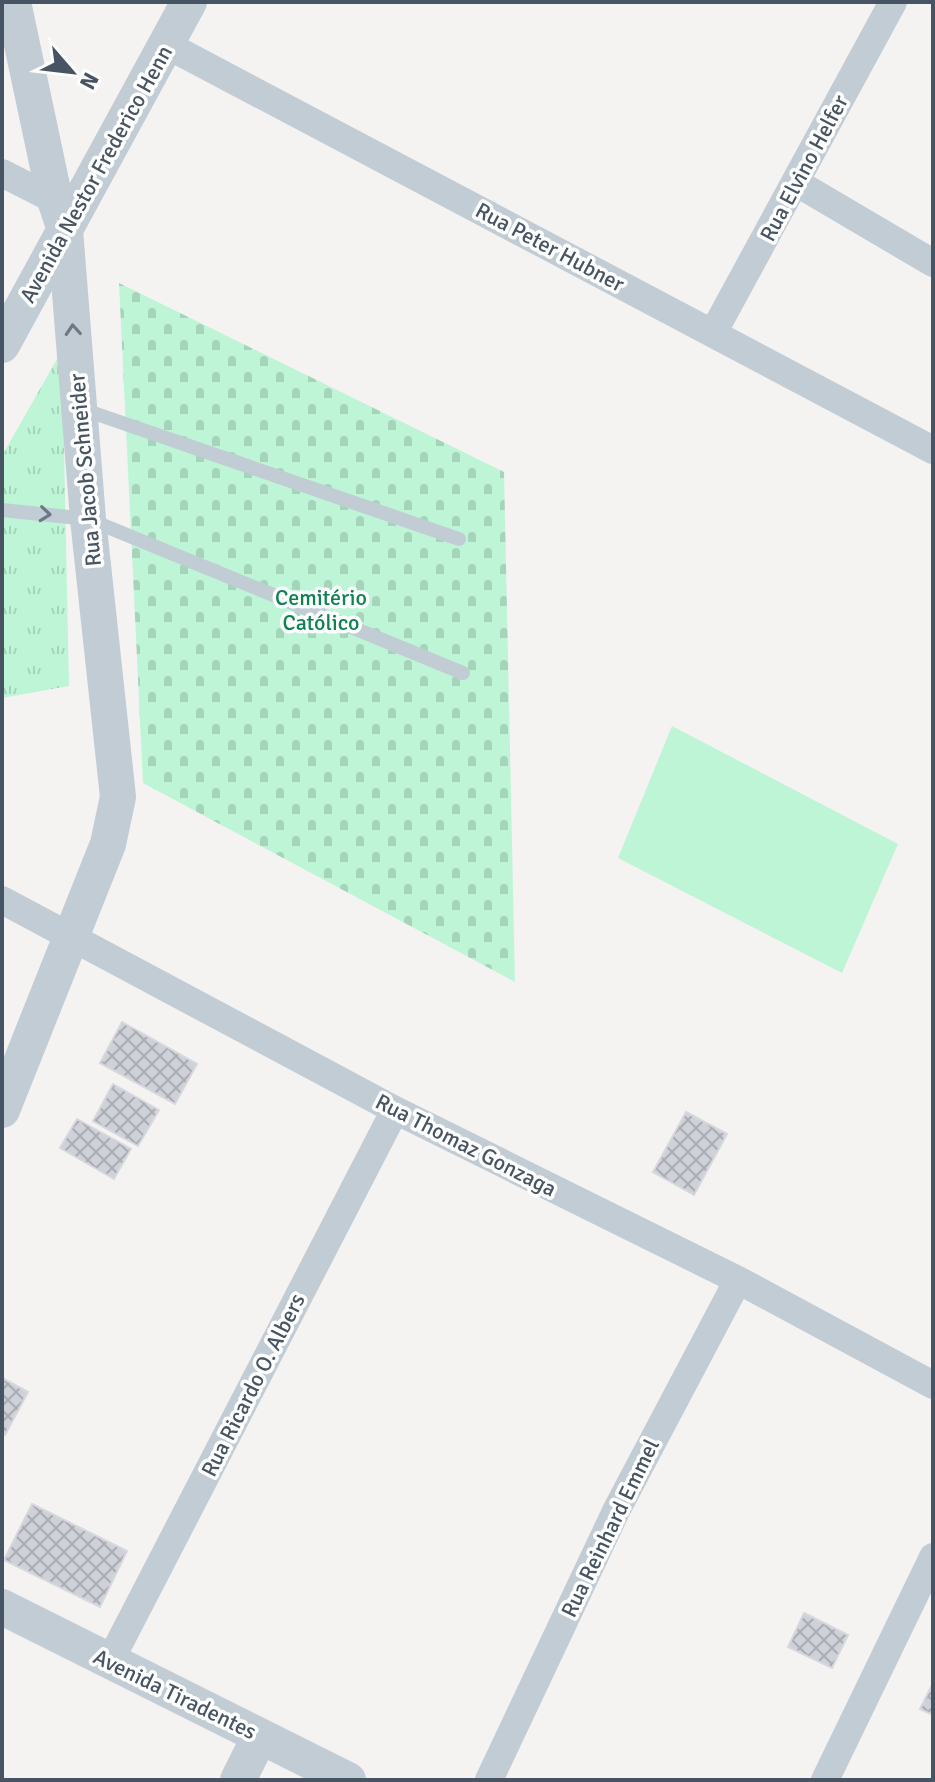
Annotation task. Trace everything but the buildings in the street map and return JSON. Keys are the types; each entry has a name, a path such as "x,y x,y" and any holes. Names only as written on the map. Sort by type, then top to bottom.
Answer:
{"street":[{"name":"Rua Jacob Schneider","path":"2,1110 108,844 118,797 60,215 13,2"},
{"name":"Avenida Nestor Frederico Henn","path":"2,345 60,215 167,45 189,2"},
{"name":"Rua Elvino Helfer","path":"713,333 893,2"},
{"name":"Rua Peter Hubner","path":"167,45 933,450"},
{"path":"2,173 60,215"},
{"path":"797,183 933,263"},
{"name":"Rua Thomaz Gonzaga","path":"2,900 71,934 395,1110 738,1280 933,1385"},
{"name":"Rua Ricardo O. Albers","path":"110,1661 395,1110"},
{"name":"Rua Reinhard Emmel","path":"489,1780 617,1509 738,1280"},
{"path":"825,1780 933,1557"},
{"name":"Avenida Tiradentes","path":"2,1607 348,1780"},
{"path":"238,1780 260,1736"}],"lane":[{"path":"79,408 459,539"},
{"path":"2,510 88,519 463,673"}],"green space":[{"name":"Cemitério Católico","path":"119,283 504,472 515,982 143,783"},
{"path":"62,350 69,686 2,698 2,456"},
{"path":"672,726 898,844 842,973 618,858"}]}
